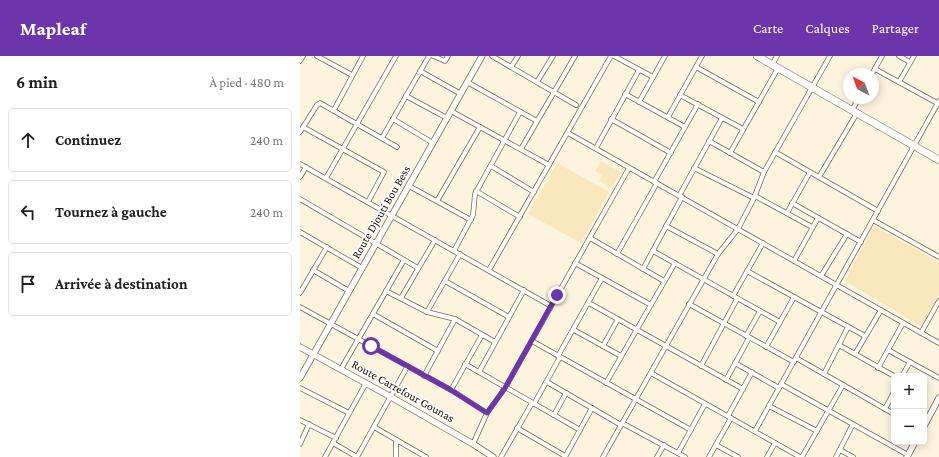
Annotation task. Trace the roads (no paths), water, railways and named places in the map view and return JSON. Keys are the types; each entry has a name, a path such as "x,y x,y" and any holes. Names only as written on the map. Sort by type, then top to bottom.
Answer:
{"highway":[{"path":"757,56 939,160"}],"main road":[{"name":"Route Djouti Bou Bess","path":"300,378 482,56"},
{"name":"Route Carrefour Gounas","path":"300,347 342,369 474,444 483,454 493,457"},
{"path":"927,422 936,409 939,398"},
{"path":"907,456 913,445"}],"street":[{"path":"300,61 303,56"},
{"path":"317,56 352,76"},
{"path":"334,110 363,56"},
{"path":"326,178 396,56"},
{"path":"382,138 429,56"},
{"path":"433,56 445,61 448,56"},
{"path":"492,56 576,104"},
{"path":"511,67 518,56"},
{"path":"537,82 553,56"},
{"path":"521,149 575,56"},
{"path":"489,270 613,56 653,78"},
{"path":"639,102 665,56"},
{"path":"668,117 702,56"},
{"path":"730,153 759,102 775,66 776,56"},
{"path":"603,457 718,254 738,229 755,197 764,172 830,56"},
{"path":"876,68 882,56"},
{"path":"899,56 910,62"},
{"path":"899,82 914,56"},
{"path":"696,67 759,102"},
{"path":"596,148 638,70"},
{"path":"755,431 939,103 879,71"},
{"path":"420,72 460,94"},
{"path":"467,82 537,121"},
{"path":"625,94 685,127"},
{"path":"680,95 743,129"},
{"path":"406,96 447,118"},
{"path":"300,132 318,104 334,110 397,147"},
{"path":"617,254 670,153 698,104"},
{"path":"819,177 855,112 857,104"},
{"path":"451,111 549,165"},
{"path":"454,251 471,220 476,192 506,141 520,112"},
{"path":"643,269 681,197 694,168 722,118"},
{"path":"393,119 433,143"},
{"path":"612,119 670,153"},
{"path":"304,127 384,172 368,202"},
{"path":"437,201 480,127"},
{"path":"568,132 939,343"},
{"path":"709,142 764,172"},
{"path":"775,152 878,211"},
{"path":"300,164 551,306"},
{"path":"491,166 534,192"},
{"path":"300,177 306,167"},
{"path":"474,444 487,413 505,388 629,168"},
{"path":"694,168 755,197 812,227"},
{"path":"787,213 810,172"},
{"path":"409,186 471,220"},
{"path":"476,192 520,216"},
{"path":"300,199 418,268"},
{"path":"792,204 861,242"},
{"path":"794,261 818,218"},
{"path":"873,220 939,258"},
{"path":"666,226 718,254"},
{"path":"301,234 327,247 362,268"},
{"path":"821,276 847,234"},
{"path":"590,238 664,281"},
{"path":"401,298 435,240"},
{"path":"733,296 763,243"},
{"path":"300,293 327,247"},
{"path":"653,251 780,322"},
{"path":"427,312 460,254"},
{"path":"342,369 404,260"},
{"path":"575,263 651,305"},
{"path":"606,383 675,263"},
{"path":"313,270 349,291"},
{"path":"747,271 865,336"},
{"path":"501,457 517,428 547,382 559,356 602,278"},
{"path":"446,281 509,317"},
{"path":"479,372 524,290"},
{"path":"386,291 427,312 455,319 495,342"},
{"path":"766,347 794,297"},
{"path":"701,366 737,299"},
{"path":"921,333 939,301"},
{"path":"589,303 743,389"},
{"path":"689,304 766,347 824,374 891,412"},
{"path":"300,307 451,390 487,413"},
{"path":"855,354 881,310"},
{"path":"726,380 760,311"},
{"path":"374,314 438,351"},
{"path":"424,376 455,319"},
{"path":"603,346 618,319"},
{"path":"878,368 903,323"},
{"path":"824,374 848,328"},
{"path":"574,330 621,356"},
{"path":"451,390 482,335"},
{"path":"532,341 691,430"},
{"path":"839,345 891,374"},
{"path":"888,350 939,378"},
{"path":"904,373 910,362"},
{"path":"735,363 829,410 907,456"},
{"path":"465,364 580,430"},
{"path":"333,443 357,457 407,366"},
{"path":"709,457 752,372"},
{"path":"651,373 801,457 843,385"},
{"path":"547,382 592,408 685,457"},
{"path":"325,457 366,383"},
{"path":"300,388 349,413"},
{"path":"554,415 566,393"},
{"path":"885,409 891,398"},
{"path":"678,453 705,404"},
{"path":"769,406 817,431"},
{"path":"517,428 565,456 592,408"},
{"path":"300,420 336,438"},
{"path":"300,444 309,424"},
{"path":"836,457 852,424"},
{"path":"374,427 424,457"},
{"path":"396,440 396,457"},
{"path":"767,457 775,443"},
{"path":"657,457 664,445"},
{"path":"716,445 735,456"},
{"path":"840,450 853,457"}]}
